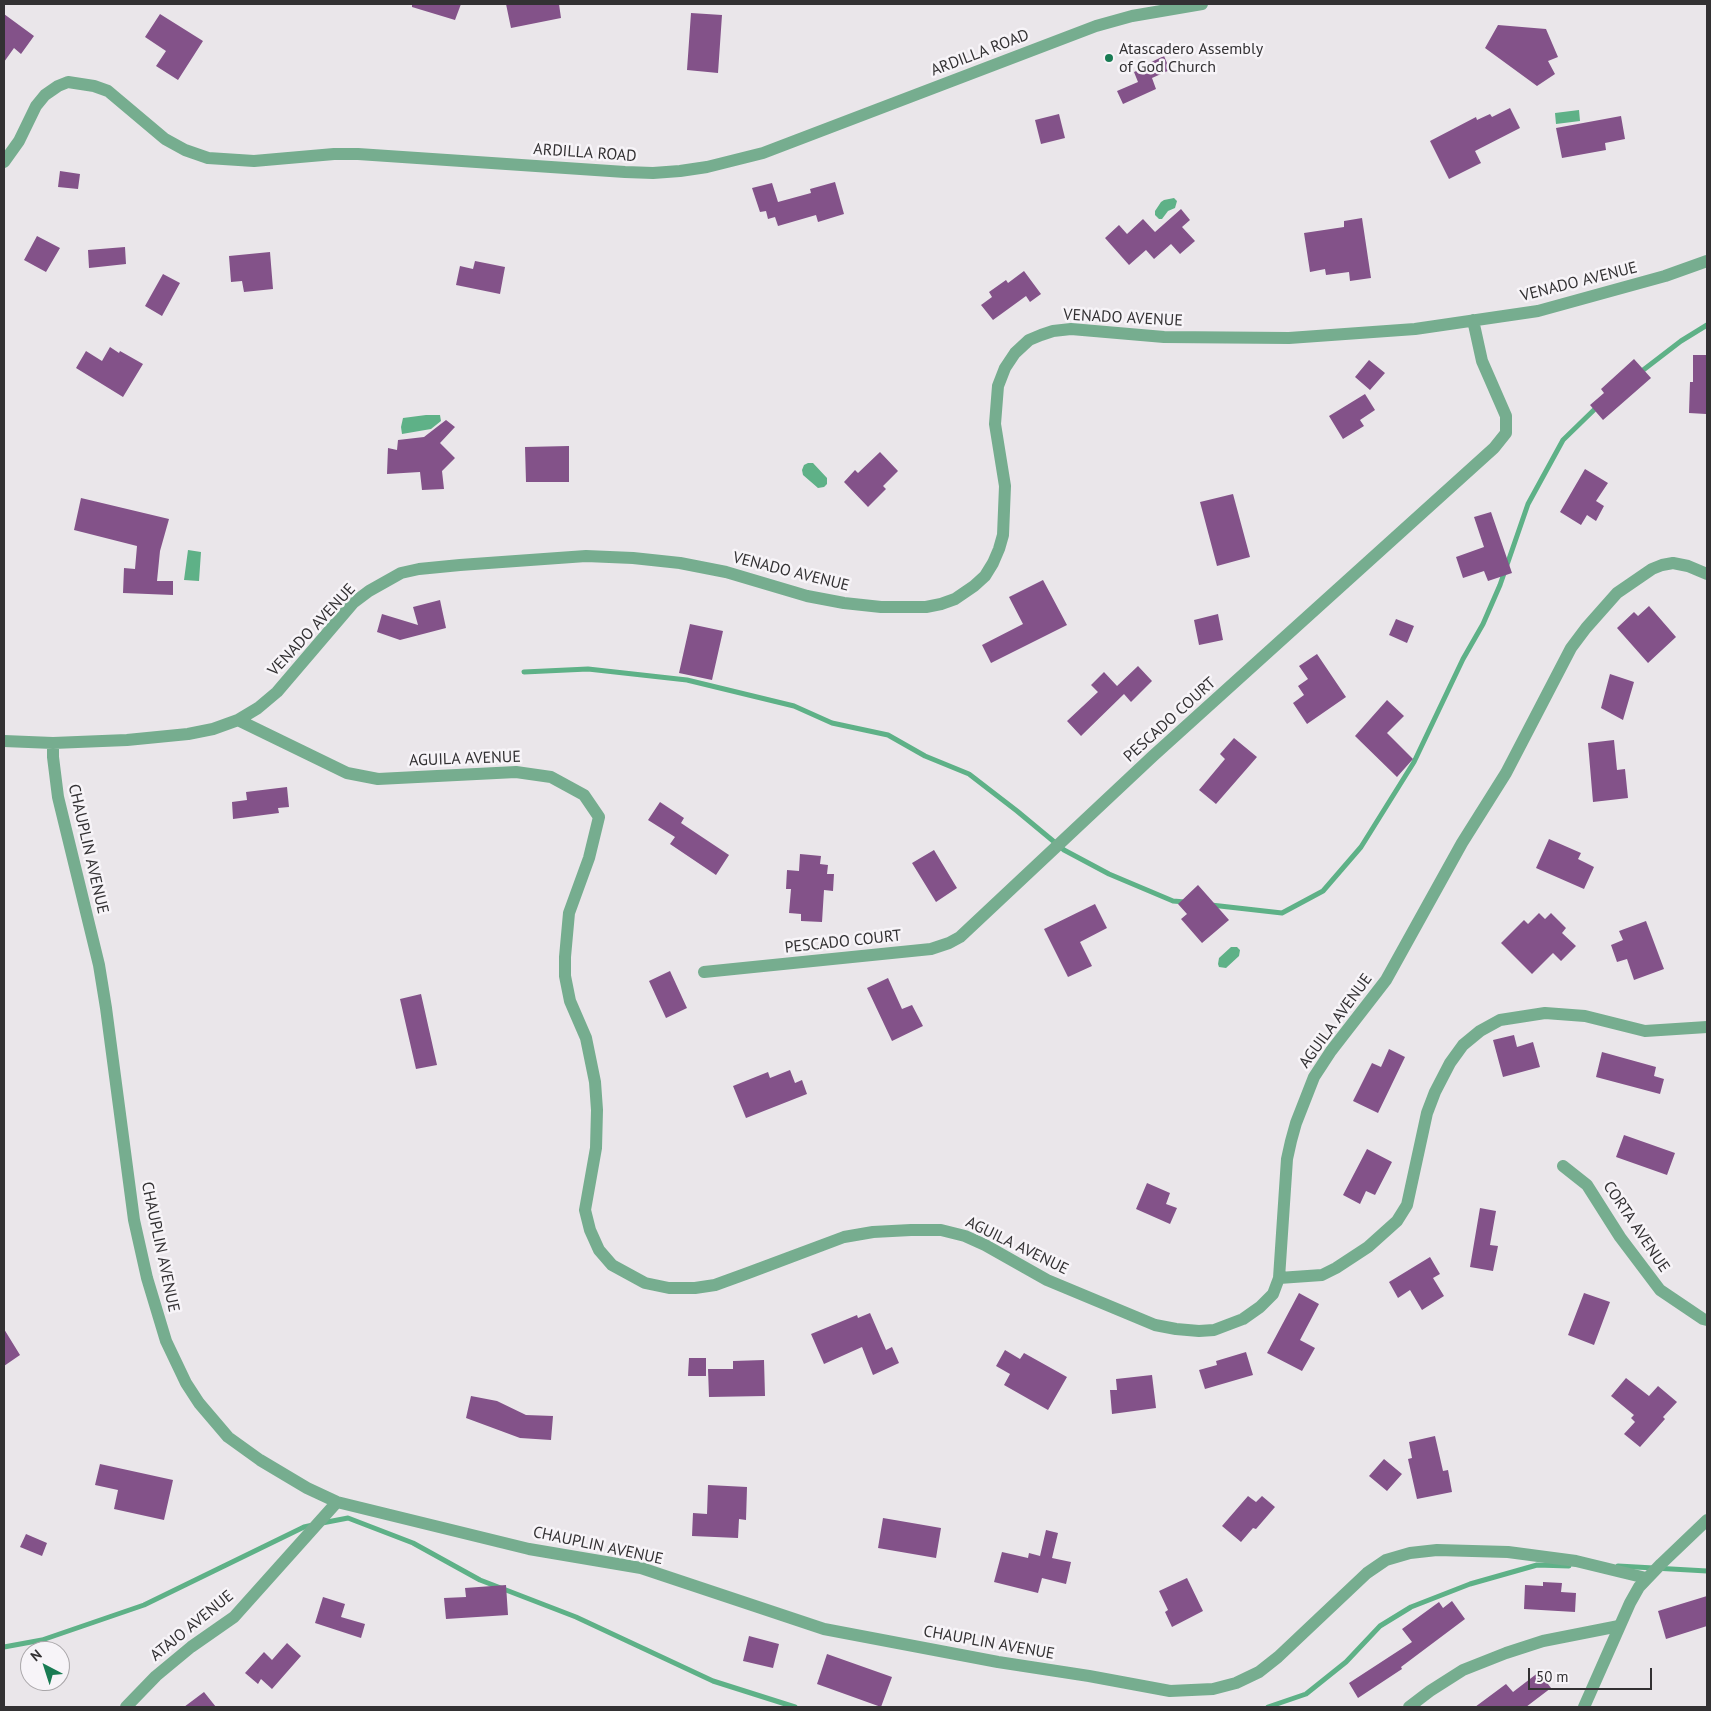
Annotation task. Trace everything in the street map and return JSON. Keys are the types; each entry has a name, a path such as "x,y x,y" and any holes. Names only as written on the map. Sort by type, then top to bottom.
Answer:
{"street":[{"name":"ARDILLA ROAD","path":"4,162 19,141 36,106 45,95 68,82 94,86 108,91 165,139 186,150 208,158 254,160 358,154 625,172 680,172 707,168 763,153 1096,26 1132,16 1202,4"},
{"name":"VENADO AVENUE","path":"4,741 53,743 127,740 212,730 238,720 258,708 277,692 353,603 369,591 401,573 419,569 460,564 586,556 633,558 680,563 726,572 807,596 844,603 881,607 926,608 955,599 974,586 993,563 999,549 1003,535 1005,486 995,424 998,386 1005,368 1015,353 1030,340 1041,335 1053,331 1071,329 1164,337 1289,338 1414,329 1538,311 1665,276 1707,261"},
{"name":"PESCADO COURT","path":"704,972 931,949 949,943 960,936 1154,756 1494,448 1506,433 1506,416 1482,361 1473,320"},
{"name":"AGUILA AVENUE","path":"238,720 347,773 378,779 516,772 551,777 584,795 599,817 591,850 569,913 564,957 565,976 570,1001 586,1038 595,1082 597,1110 596,1148 585,1210 590,1230 599,1250 612,1265 645,1283 669,1288 695,1288 714,1285 844,1237 882,1232 941,1230 965,1236 985,1245 1047,1280 1155,1324 1176,1329 1214,1330 1243,1320 1273,1294 1279,1278 1287,1159 1296,1123 1314,1077 1386,980 1462,843 1506,773 1571,648 1586,628 1618,593 1652,569 1673,563 1688,566 1707,574"},
{"name":"CHAUPLIN AVENUE","path":"53,743 58,797 99,965 134,1220 147,1278 166,1341 186,1383 204,1409 228,1437 260,1460 307,1488 337,1502 529,1549 642,1568 824,1629 998,1662 1170,1691 1213,1689 1236,1683 1259,1672 1278,1657 1366,1573 1386,1560 1410,1553 1437,1550 1508,1552 1576,1561 1646,1578"},
{"path":"1279,1278 1322,1275 1368,1247 1397,1221 1407,1205 1427,1113 1434,1092 1450,1063 1463,1045 1480,1031 1500,1020 1545,1013 1585,1016 1645,1030 1707,1027"},
{"name":"CORTA AVENUE","path":"1563,1166 1587,1185 1620,1237 1660,1290 1707,1320"},
{"name":"ATAJO AVENUE","path":"126,1707 156,1676 191,1647 234,1617 337,1502"},
{"path":"1584,1707 1630,1603 1646,1578 1707,1520"},
{"path":"1409,1707 1463,1670 1506,1653 1543,1641 1619,1626"}],"shaded area":[{"path":"1579,110 1580,121 1556,124 1555,113"},
{"path":"1174,198 1177,201 1175,208 1168,211 1162,219 1159,219 1155,215 1155,211 1161,202"},
{"path":"440,415 441,421 431,429 402,434 403,418"},
{"path":"813,463 827,478 827,484 824,487 818,488 803,475 804,465"},
{"path":"188,550 201,552 199,581 184,580"},
{"path":"1231,947 1237,947 1240,950 1239,956 1226,968 1219,967 1219,958"}],"building":[{"path":"412,4 461,4 455,20 412,7"},
{"path":"506,4 559,4 561,18 511,28"},
{"path":"691,13 722,15 718,73 687,70"},
{"path":"4,14 34,36 21,54 14,48 4,62"},
{"path":"160,14 203,41 178,80 156,66 166,51 145,37"},
{"path":"1498,25 1546,29 1558,57 1548,61 1555,74 1537,86 1485,48"},
{"path":"1164,56 1170,70 1152,78 1156,89 1123,104 1117,91 1138,82 1134,72"},
{"path":"1510,108 1520,128 1475,151 1481,163 1449,179 1430,141 1476,117 1477,120 1490,114 1492,117"},
{"path":"1059,114 1065,138 1041,144 1035,120"},
{"path":"1621,116 1625,139 1605,143 1606,150 1562,158 1556,128"},
{"path":"60,171 80,174 78,189 58,187"},
{"path":"835,182 844,214 818,222 816,215 778,226 775,217 768,219 766,211 760,212 752,188 772,183 778,202 811,193 810,189"},
{"path":"1181,209 1190,220 1182,227 1195,241 1180,254 1171,244 1154,259 1146,250 1129,265 1105,238 1119,225 1127,234 1143,219 1155,232"},
{"path":"1362,218 1371,278 1350,281 1349,272 1326,275 1325,269 1310,272 1304,233 1344,227 1344,221"},
{"path":"37,236 60,248 46,272 24,260"},
{"path":"125,247 126,264 89,268 88,250"},
{"path":"270,252 273,289 244,292 242,281 231,282 229,256"},
{"path":"475,261 505,267 500,294 456,285 460,266 473,269"},
{"path":"1024,271 1041,294 1030,302 1026,296 993,320 981,305 992,297 989,292 1006,280 1008,283"},
{"path":"163,274 180,283 162,316 145,306"},
{"path":"110,347 143,364 123,397 76,368 86,351 102,361"},
{"path":"1693,355 1707,355 1706,414 1689,413 1690,382 1693,382"},
{"path":"1634,359 1651,378 1603,420 1590,405 1604,393 1601,389"},
{"path":"1369,360 1385,373 1370,390 1355,377"},
{"path":"1365,394 1375,410 1360,420 1364,426 1343,439 1329,416"},
{"path":"446,420 455,427 440,443 455,458 442,471 444,489 422,490 420,472 387,474 388,448 397,450 398,440 424,437"},
{"path":"569,446 569,482 526,482 525,447"},
{"path":"880,452 898,471 883,486 886,489 868,507 844,482 855,470 858,473"},
{"path":"1585,469 1608,483 1596,501 1604,506 1596,521 1587,515 1581,525 1560,512"},
{"path":"1233,494 1250,557 1217,566 1200,502"},
{"path":"81,498 169,519 160,551 157,581 173,581 173,595 123,593 124,568 135,569 137,546 74,530"},
{"path":"1491,512 1512,573 1488,581 1484,571 1463,578 1456,557 1484,547 1474,517"},
{"path":"1043,580 1067,625 991,663 982,645 1023,624 1009,597"},
{"path":"440,600 446,628 400,640 377,632 382,614 418,625 413,607"},
{"path":"1649,606 1676,637 1648,663 1617,628 1634,612 1638,616"},
{"path":"1218,614 1223,640 1199,645 1194,620"},
{"path":"1396,619 1414,626 1407,643 1389,635"},
{"path":"690,624 723,631 712,680 679,673"},
{"path":"1317,654 1346,697 1307,724 1293,703 1304,695 1298,686 1308,679 1299,666"},
{"path":"1138,666 1152,681 1131,702 1124,694 1081,736 1067,721 1098,692 1091,685 1104,672 1117,686"},
{"path":"1610,674 1634,682 1623,720 1601,708"},
{"path":"1387,700 1404,716 1387,733 1413,759 1397,777 1355,736"},
{"path":"1234,738 1257,757 1216,804 1199,790 1225,759 1220,754"},
{"path":"1614,740 1617,770 1625,769 1628,798 1593,802 1588,743"},
{"path":"287,787 289,807 278,808 279,813 233,819 232,802 247,800 246,792"},
{"path":"660,802 684,818 681,823 729,855 716,875 670,844 675,837 648,820"},
{"path":"1549,839 1581,853 1578,859 1594,867 1584,889 1536,868"},
{"path":"934,850 957,888 936,902 912,863"},
{"path":"800,854 821,856 820,864 828,865 827,874 834,874 833,891 824,890 822,922 801,921 801,914 789,913 791,889 786,889 787,870 799,871"},
{"path":"1198,885 1229,920 1202,943 1181,919 1187,914 1178,904"},
{"path":"1095,904 1107,928 1080,942 1092,966 1068,977 1044,929"},
{"path":"1539,913 1545,919 1551,913 1566,928 1562,933 1576,946 1561,961 1553,953 1532,974 1501,943 1524,920 1528,924"},
{"path":"1646,921 1664,969 1634,980 1627,959 1617,962 1611,945 1623,940 1619,931"},
{"path":"670,971 687,1008 666,1018 649,981"},
{"path":"888,978 902,1009 912,1005 923,1026 892,1041 867,988"},
{"path":"421,994 437,1065 416,1069 400,999"},
{"path":"1514,1035 1517,1047 1533,1042 1540,1067 1503,1077 1493,1040"},
{"path":"1389,1049 1405,1057 1378,1113 1353,1101 1372,1063 1381,1067"},
{"path":"1602,1052 1656,1067 1654,1076 1664,1079 1660,1094 1596,1077"},
{"path":"790,1070 795,1083 802,1080 807,1094 746,1118 733,1086 768,1072 770,1078"},
{"path":"1624,1135 1675,1153 1667,1175 1616,1157"},
{"path":"1367,1149 1392,1162 1375,1195 1366,1191 1360,1204 1343,1195"},
{"path":"1147,1183 1170,1193 1166,1204 1177,1208 1170,1224 1136,1209"},
{"path":"1480,1208 1496,1211 1490,1245 1498,1246 1493,1271 1470,1267"},
{"path":"1430,1257 1440,1274 1433,1278 1444,1296 1422,1310 1410,1290 1398,1298 1389,1282"},
{"path":"1299,1293 1319,1304 1300,1340 1315,1348 1302,1371 1267,1353"},
{"path":"1584,1293 1610,1302 1594,1345 1568,1335"},
{"path":"870,1313 886,1350 892,1347 899,1363 873,1375 862,1347 824,1364 811,1334 857,1315 858,1318"},
{"path":"4,1329 20,1355 4,1366"},
{"path":"1005,1350 1020,1359 1024,1353 1067,1377 1048,1410 1004,1385 1010,1374 996,1366"},
{"path":"1246,1352 1253,1375 1205,1389 1199,1370 1217,1365 1216,1361"},
{"path":"689,1358 706,1358 706,1376 688,1376"},
{"path":"764,1360 765,1396 709,1397 708,1369 733,1369 733,1361"},
{"path":"1152,1375 1156,1408 1112,1414 1110,1390 1117,1390 1116,1379"},
{"path":"1626,1378 1649,1396 1658,1386 1677,1402 1663,1417 1665,1419 1640,1447 1624,1434 1635,1422 1631,1418 1634,1415 1611,1396"},
{"path":"471,1396 497,1401 526,1415 553,1416 551,1440 520,1438 466,1418"},
{"path":"1435,1436 1443,1471 1448,1470 1452,1492 1417,1499 1408,1459 1412,1458 1409,1442"},
{"path":"1384,1459 1402,1474 1387,1491 1369,1476"},
{"path":"100,1464 173,1480 164,1520 114,1509 118,1490 95,1485"},
{"path":"708,1485 747,1487 746,1520 739,1519 738,1538 692,1536 693,1513 707,1514"},
{"path":"1248,1496 1256,1502 1262,1496 1275,1507 1256,1529 1253,1528 1241,1542 1222,1526"},
{"path":"883,1518 941,1528 936,1558 878,1548"},
{"path":"1046,1530 1058,1533 1052,1558 1071,1562 1066,1584 1042,1578 1038,1593 994,1582 1002,1552 1028,1558 1029,1553 1040,1556"},
{"path":"26,1534 47,1543 42,1556 20,1547"},
{"path":"1187,1578 1203,1611 1172,1627 1165,1612 1168,1610 1159,1591"},
{"path":"1543,1582 1562,1583 1561,1592 1576,1593 1575,1612 1524,1609 1525,1585 1543,1586"},
{"path":"506,1585 508,1615 446,1619 444,1598 466,1597 465,1588"},
{"path":"1707,1596 1707,1626 1666,1639 1658,1611"},
{"path":"323,1597 345,1604 341,1617 365,1624 361,1638 315,1623"},
{"path":"1452,1601 1465,1619 1401,1667 1402,1669 1358,1698 1349,1683 1412,1642 1402,1629 1439,1602 1443,1608"},
{"path":"749,1636 779,1644 773,1668 743,1661"},
{"path":"287,1643 301,1656 272,1689 261,1679 258,1684 245,1673 264,1652 272,1660"},
{"path":"827,1654 892,1677 881,1707 817,1684"},
{"path":"1539,1672 1551,1688 1526,1707 1475,1707 1506,1684 1513,1692"},
{"path":"204,1692 216,1707 184,1707"}],"waterway":[{"path":"1638,374 1681,341 1707,325"},
{"path":"1211,905 1282,913 1323,891 1361,847 1414,762 1463,659 1483,624 1500,585 1528,504 1563,440 1599,405"},
{"path":"524,672 588,669 687,680 794,706 832,723 888,735 925,756 969,774 1064,850 1109,874 1173,901 1185,902"},
{"path":"322,1523 348,1518 413,1543 480,1580 576,1617 713,1681 795,1707"},
{"path":"4,1647 42,1640 144,1605 304,1527 313,1525"},
{"path":"1268,1707 1306,1694 1346,1662 1380,1626 1411,1607 1470,1584 1537,1565 1569,1566"},
{"path":"1618,1566 1707,1571"}],"place":[{"name":"Atascadero Assembly of God Church","path":"1109,58"}]}
